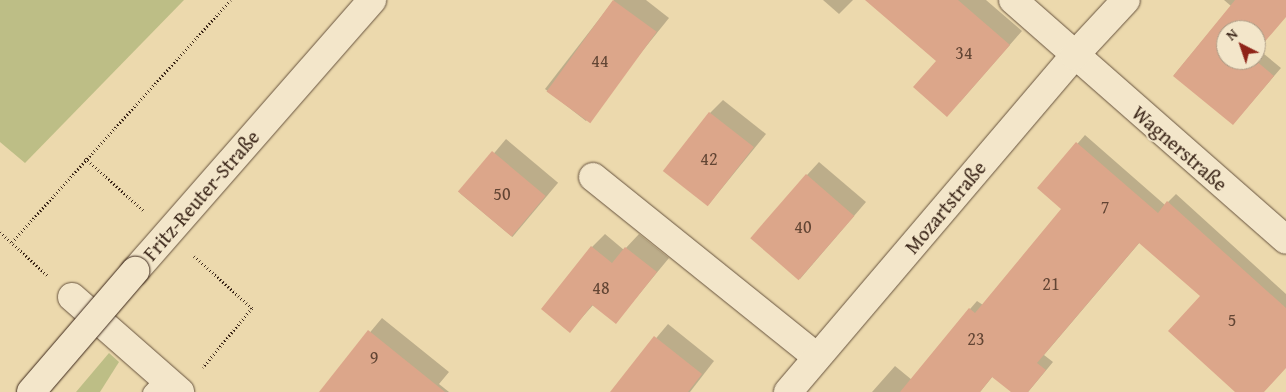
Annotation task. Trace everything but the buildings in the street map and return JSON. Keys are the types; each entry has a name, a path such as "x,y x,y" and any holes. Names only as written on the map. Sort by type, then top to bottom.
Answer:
{"street":[{"name":"Fritz-Reuter-Straße","path":"32,392 372,0"},
{"path":"1013,0 1074,56"},
{"name":"Mozartstraße","path":"788,392 1074,56 1126,0"},
{"name":"Wagnerstraße","path":"1074,56 1286,240"},
{"path":"593,177 816,357"},
{"path":"72,297 165,387"}],"path":[{"path":"12,242 84,158 230,0"},
{"path":"84,158 252,308 201,369"},
{"path":"0,232 72,297"}],"green space":[{"path":"0,0 184,0 25,163 0,142"},
{"path":"109,353 119,362 100,392 76,392"}]}
